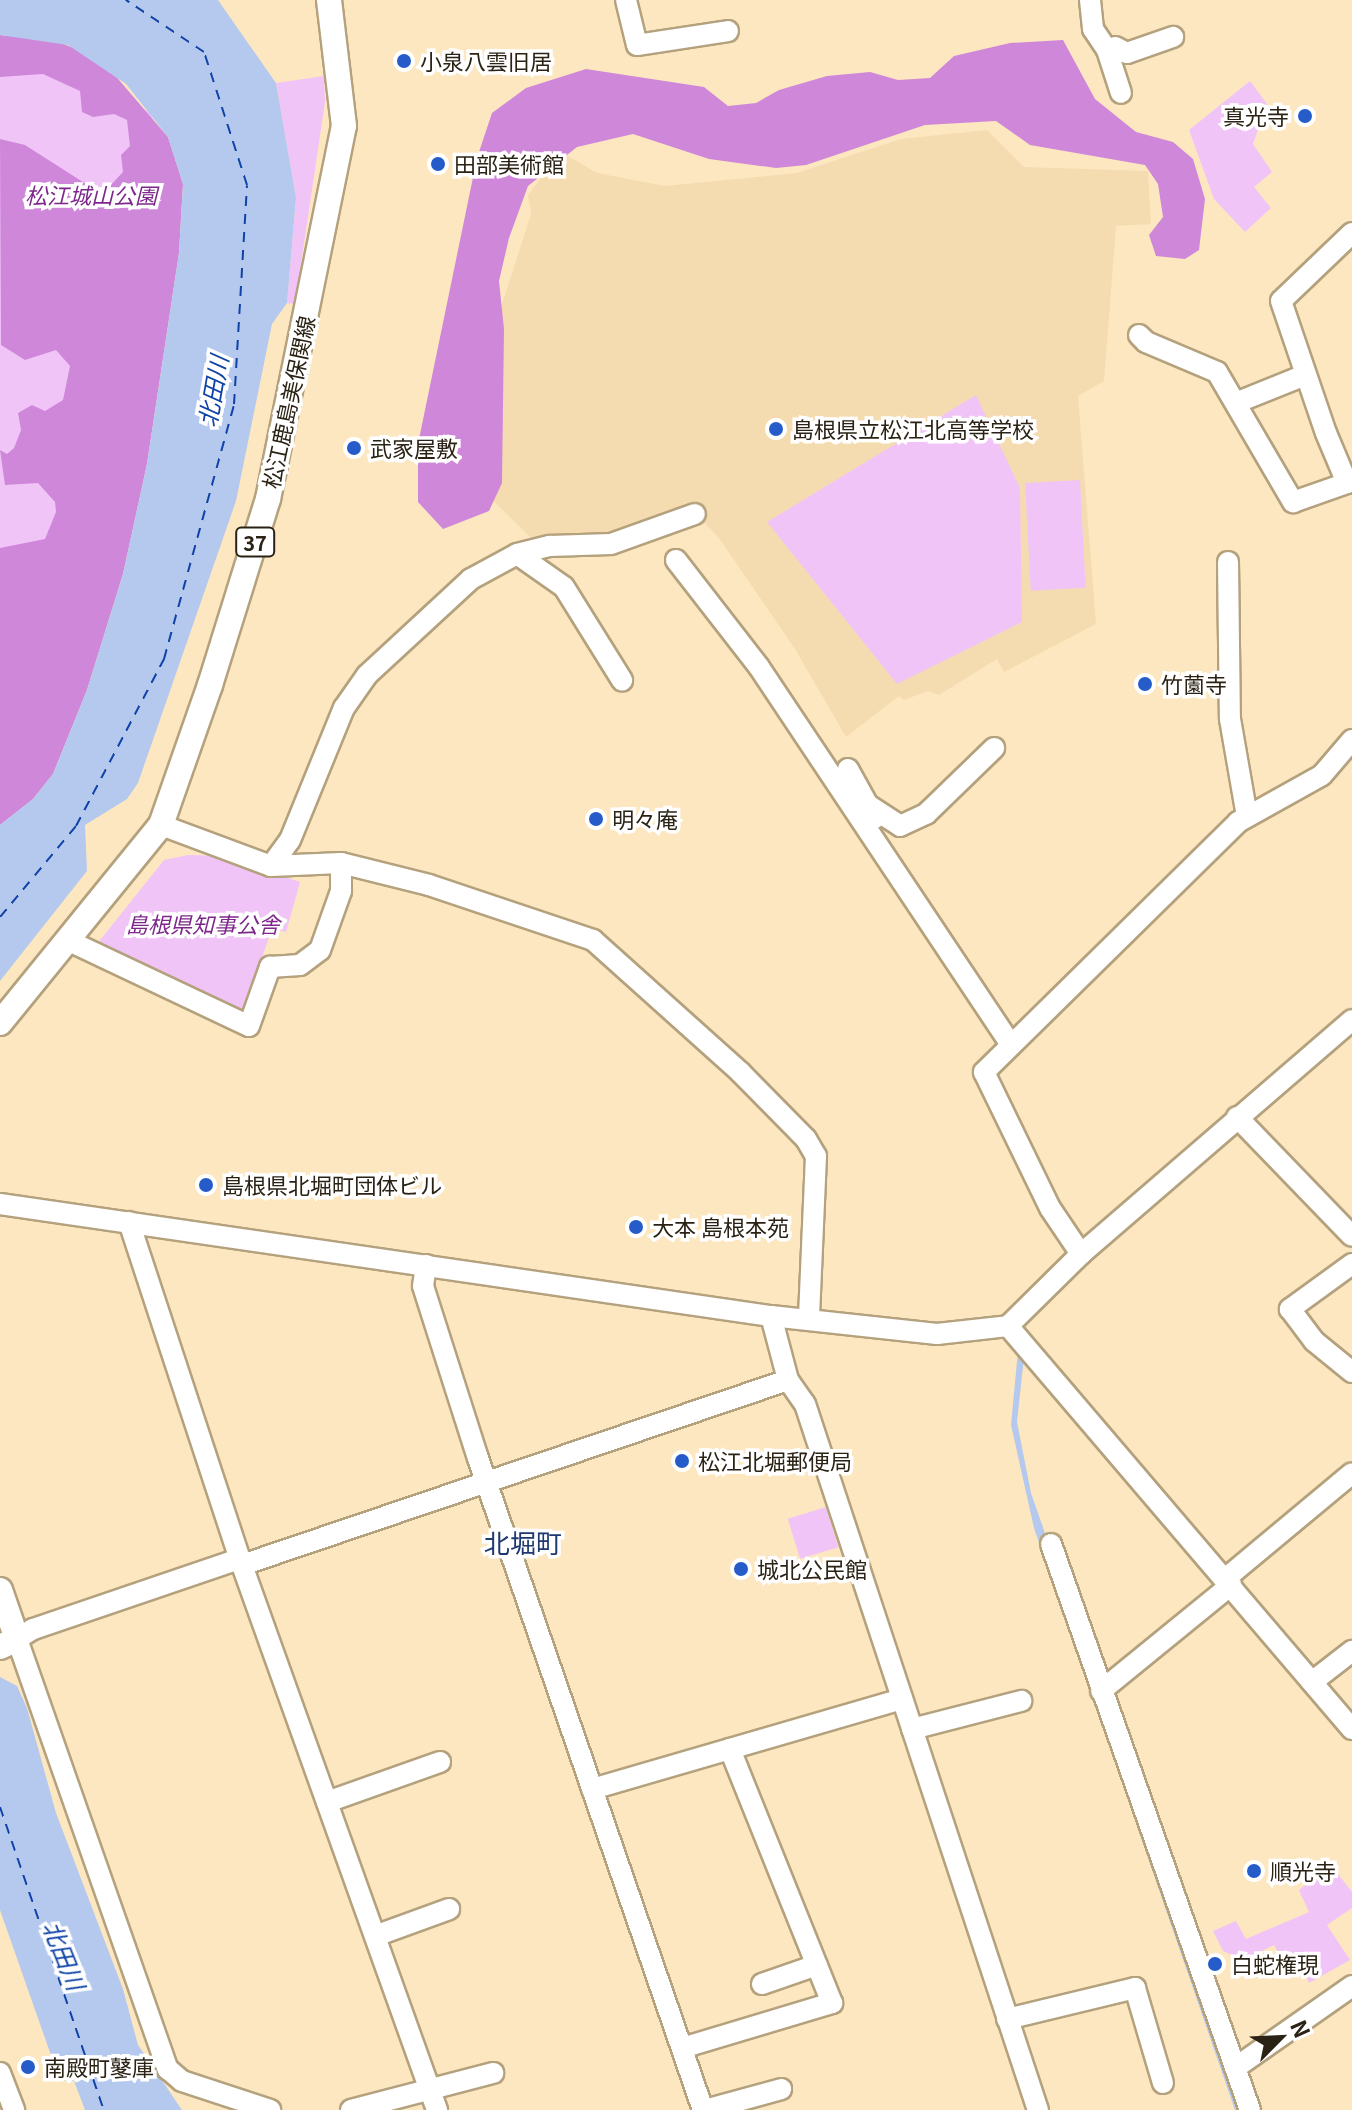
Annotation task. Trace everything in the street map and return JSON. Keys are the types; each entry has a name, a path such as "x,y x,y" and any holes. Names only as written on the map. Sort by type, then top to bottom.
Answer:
{"main road":[{"name":"松江鹿島美保関線","path":"0,1023 161,825 268,499 344,126 329,0"},
{"path":"0,1590 8,1643"}],"street":[{"path":"626,0 637,45 728,31"},
{"path":"1090,0 1093,29 1111,48 1127,53 1173,37"},
{"path":"1111,48 1148,30"},
{"path":"1111,48 1121,93"},
{"path":"1139,335 1146,342 1210,366 1238,402 1293,502 1349,482 1305,375 1281,301 1352,233"},
{"path":"1238,402 1305,375"},
{"path":"271,866 290,840 344,708 367,675 471,579 517,554 550,546 596,548 695,514"},
{"path":"517,554 564,587 622,680"},
{"path":"676,560 759,667 1010,1043"},
{"path":"1228,562 1230,719 1247,816"},
{"path":"1081,1254 1050,1208 984,1081 988,1065 1247,816 1322,775 1352,740"},
{"path":"868,805 900,826 926,814 953,791 951,785 994,748"},
{"path":"848,769 917,888 913,902"},
{"path":"161,825 271,866 341,863 429,885 593,940 740,1072 806,1139 816,1156 809,1319"},
{"path":"67,940 249,1026 270,967 300,965 324,944 341,891 341,863"},
{"path":"0,1204 771,1316 937,1334 1008,1326 1081,1254 1352,1020"},
{"path":"1237,1117 1352,1236"},
{"path":"129,1222 240,1562 433,2100"},
{"path":"1352,1264 1290,1309 1314,1341 1352,1372"},
{"path":"426,1265 423,1286 704,2110 781,2089"},
{"path":"771,1316 788,1380 805,1404 1038,2110"},
{"path":"1008,1326 1352,1729"},
{"path":"270,2110 173,2077 8,1643 33,1629 788,1380"},
{"path":"1101,1691 1352,1473"},
{"path":"1051,1544 1250,2110"},
{"path":"1312,1682 1352,1651"},
{"path":"592,1789 902,1699"},
{"path":"912,1729 1021,1701"},
{"path":"682,2048 832,2003 730,1749"},
{"path":"327,1802 440,1762"},
{"path":"375,1936 449,1909"},
{"path":"762,1984 817,1965"},
{"path":"1235,2068 1352,1986"},
{"path":"1007,2019 1135,1988 1163,2083"},
{"path":"0,2073 8,2102"},
{"path":"351,2110 433,2100 493,2073"}],"shaded area":[{"name":"島根県立松江北高等学校","path":"987,130 1024,167 1148,171 1151,224 1116,226 1104,381 1078,396 1096,624 1004,672 997,659 939,695 928,691 904,700 899,696 846,737 795,649 719,538 690,508 583,540 530,537 452,460 531,214 528,195 561,152 597,173 665,186 797,173 901,139"}],"green space":[{"name":"松江城山公園","path":"0,35 153,114 33,799 0,825"},
{"name":"松江城山公園","path":"0,35 56,41 86,53 113,73 168,137 183,184 179,253 147,464 123,574 87,690 53,774 33,799 0,825 0,548 45,539 56,512 55,502 38,483 5,485 0,450 7,454 14,448 21,430 18,413 32,405 45,411 63,400 70,366 56,350 25,360 1,345 0,139 25,145 97,191 109,187 123,172 121,155 130,146 127,120 114,114 93,117 82,112 80,91 43,74 0,77"},
{"path":"1063,40 1095,99 1136,132 1173,142 1193,159 1205,199 1199,250 1185,259 1156,256 1149,235 1163,217 1158,184 1145,165 1030,145 996,121 925,125 806,165 776,168 709,159 633,134 577,147 528,186 509,238 499,281 504,329 502,483 489,511 443,529 418,502 418,444 477,158 492,113 526,88 586,69 704,87 728,106 756,103 779,90 827,76 870,72 898,80 930,78 954,56 1010,43"},
{"path":"324,76 325,102 295,304 287,303 296,199 276,83"},
{"path":"1250,81 1267,104 1253,144 1272,172 1254,187 1271,208 1245,232 1214,199 1189,130"},
{"name":"島根県立松江北高等学校","path":"976,395 1020,488 1022,622 897,684 767,522"},
{"name":"島根県立松江北高等学校","path":"1080,480 1086,588 1031,591 1025,483"},
{"name":"島根県知事公舎","path":"188,855 221,856 300,882 286,932 272,929 242,1015 97,944 164,860"},
{"path":"826,1507 838,1547 800,1559 788,1519"},
{"path":"1331,1865 1352,1892 1352,1908 1327,1925 1350,1960 1309,1983 1298,1959 1285,1965 1274,1945 1243,1960 1223,1951 1213,1931 1236,1921 1246,1939 1309,1912 1299,1890"}],"water":[{"name":"北田川","path":"0,0 218,0 276,83 296,198 287,303 272,324 236,501 138,783 127,799 85,825 87,871 0,981 0,825 33,799 53,774 87,690 123,574 147,464 179,253 183,184 168,137 126,84 68,45 0,35"},
{"path":"1018,1351 1024,1357 1017,1422 1031,1493 1246,2110 1235,2110 1034,1528 1011,1425"},
{"name":"北田川","path":"0,1677 17,1686 27,1708 56,1813 123,1989 138,2045 182,2110 85,2110 74,2081 60,2081 0,1910"}],"ferry route":[{"path":"0,917 76,826 164,659 234,404 247,185 204,52 126,0"},
{"path":"0,1807 104,2110"}],"place":[{"name":"小泉八雲旧居","path":"404,61"},
{"name":"真光寺","path":"1305,116"},
{"name":"田部美術館","path":"438,164"},
{"name":"島根県立松江北高等学校","path":"776,429"},
{"name":"武家屋敷","path":"354,448"},
{"name":"竹薗寺","path":"1145,684"},
{"name":"明々庵","path":"596,819"},
{"name":"島根県北堀町団体ビル","path":"206,1185"},
{"name":"大本 島根本苑","path":"636,1227"},
{"name":"松江北堀郵便局","path":"682,1461"},
{"name":"城北公民館","path":"741,1569"},
{"name":"順光寺","path":"1254,1871"},
{"name":"白蛇権現","path":"1215,1964"},
{"name":"南殿町鼕庫","path":"28,2067"}],"district":[{"name":"北堀町","path":"523,1542"}]}
